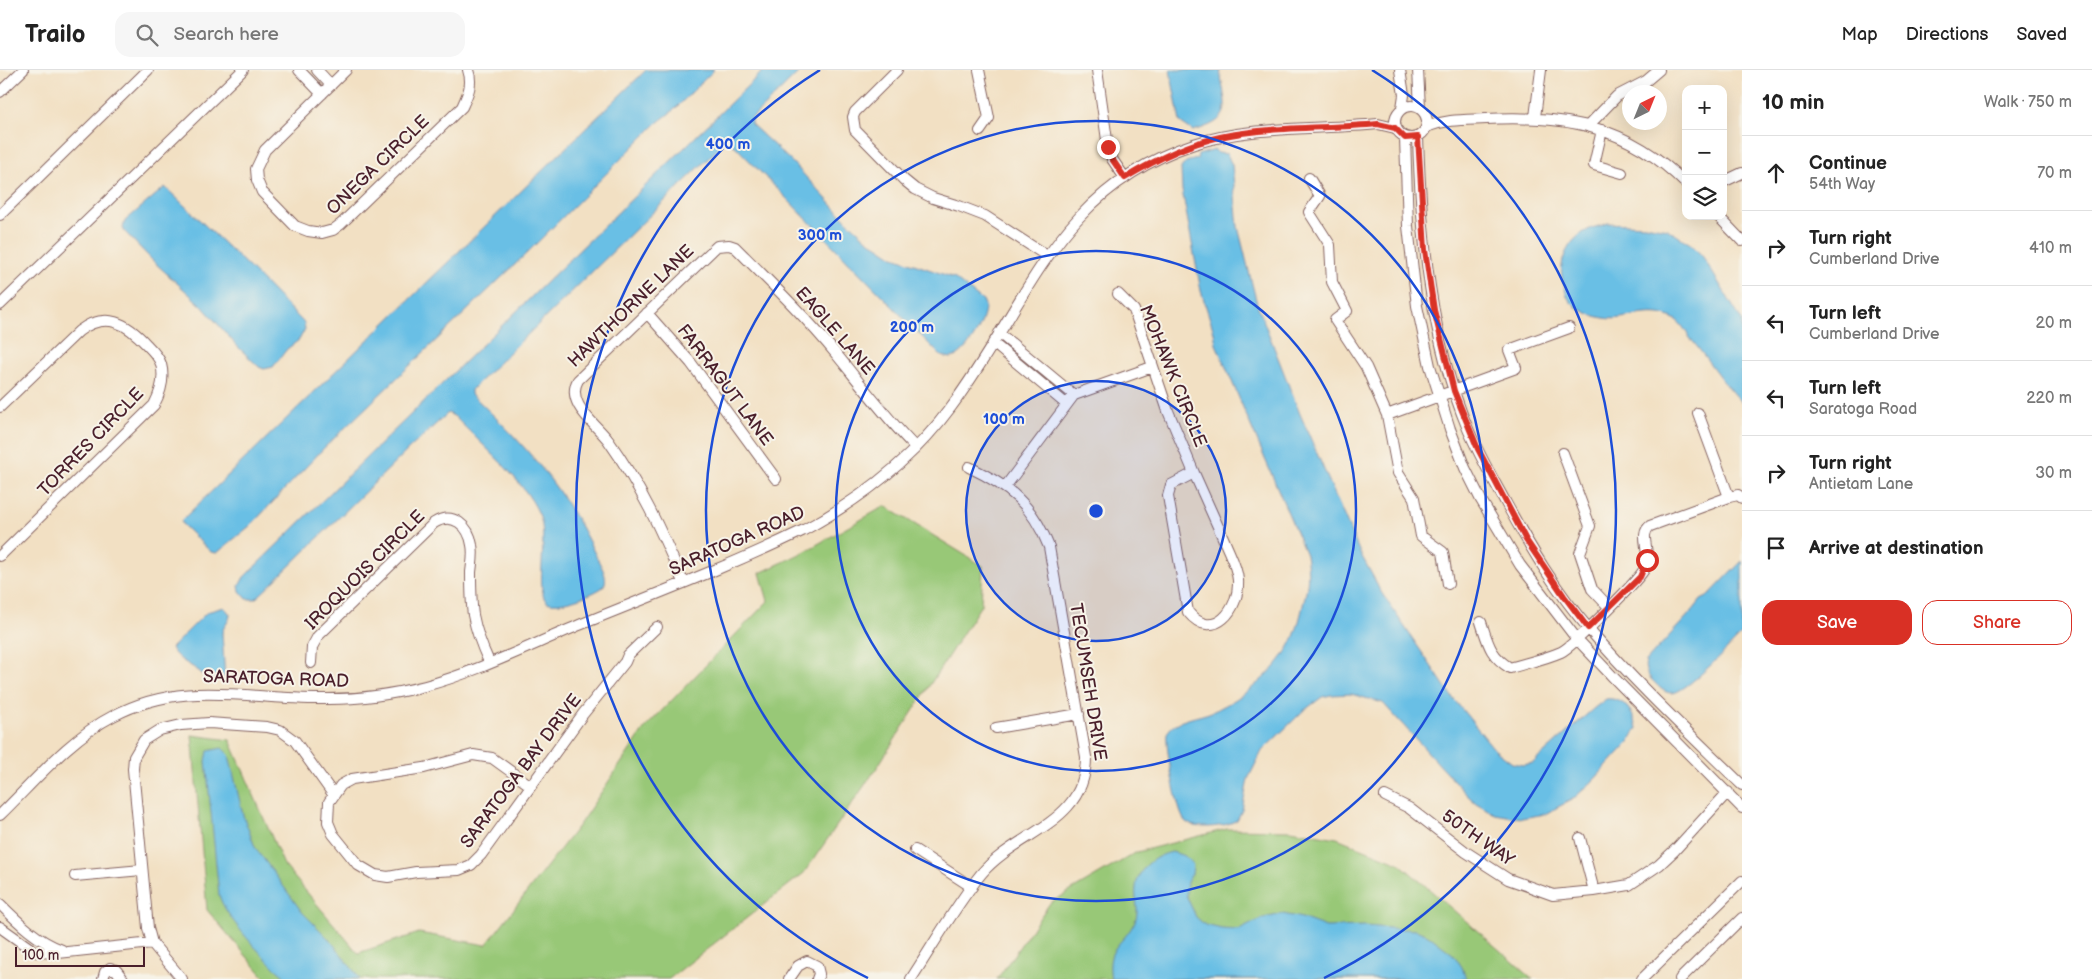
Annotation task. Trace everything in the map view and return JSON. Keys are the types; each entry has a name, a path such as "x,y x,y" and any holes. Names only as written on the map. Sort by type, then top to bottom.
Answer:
{"street":[{"path":"0,92 23,70"},
{"path":"0,215 148,70"},
{"path":"0,305 243,70"},
{"path":"299,70 322,94"},
{"path":"317,70 331,85"},
{"name":"ONEGA CIRCLE","path":"346,70 265,150 256,169 257,180 262,192 295,226 308,232 322,233 333,230 341,224 462,107 469,91 471,78 468,70"},
{"path":"896,70 855,112 853,117 855,130 904,180 921,192 985,216 1047,256"},
{"path":"979,70 989,118 980,131"},
{"path":"1097,70 1108,147 1112,159 1125,178"},
{"path":"1400,70 1404,95 1395,128 1405,138 1412,276 1430,366 1450,429 1465,468 1520,565 1582,633 1656,722 1742,808"},
{"path":"1418,70 1422,111 1427,121 1426,127 1418,137 1425,250 1431,293 1454,391 1471,436 1526,540 1564,596 1582,633 1650,694 1742,785"},
{"path":"1535,117 1540,70"},
{"path":"1588,126 1617,96 1646,81 1659,70"},
{"path":"1399,111 1411,106 1442,121"},
{"name":"SARATOGA ROAD","path":"1378,124 1399,111"},
{"path":"1426,127 1442,121 1535,117 1588,126 1602,130 1649,154 1682,181"},
{"name":"SARATOGA ROAD","path":"0,815 92,729 111,717 146,702 175,695 212,692 318,699 372,697 428,685 489,662 779,543 830,516 873,486 916,448 950,408 1047,256 1068,228 1085,210 1125,178 1171,153 1219,137 1261,131 1378,124 1395,128"},
{"path":"1602,130 1594,165 1622,173"},
{"path":"1405,138 1418,137"},
{"path":"1727,180 1742,173"},
{"path":"1309,178 1320,196 1309,212 1330,245 1332,282 1348,311 1335,320 1366,367 1387,415 1398,473 1414,498 1421,536 1443,552 1448,584"},
{"path":"1722,220 1742,241"},
{"name":"HAWTHORNE LANE","path":"683,582 640,489 624,463 574,398 574,392 578,380 711,250 723,245"},
{"name":"EAGLE LANE","path":"723,245 735,247 798,310 838,356 878,408 916,448"},
{"name":"MOHAWK CIRCLE","path":"1118,294 1134,310 1152,367 1194,473 1234,564 1238,582 1237,594 1230,611 1221,621 1208,625 1196,621 1188,612 1168,496 1171,485 1194,473"},
{"name":"FARRAGUT LANE","path":"647,313 691,364 776,479"},
{"name":"TORRES CIRCLE","path":"0,407 79,331 93,323 110,321 125,326 142,340 160,361 163,379 154,405 0,556"},
{"path":"1387,415 1516,368 1510,350 1569,328"},
{"path":"996,338 1074,395"},
{"path":"996,338 1066,404"},
{"path":"1006,486 1074,395 1152,367"},
{"path":"1698,413 1729,497"},
{"path":"1563,453 1590,526 1580,553 1592,589 1609,608"},
{"name":"TECUMSEH DRIVE","path":"911,979 972,887 996,859 1060,815 1075,799 1082,786 1086,764 1079,714 1049,547 1036,519 1006,486 969,467"},
{"path":"1481,622 1489,645 1497,660 1510,668 1562,651 1609,608 1643,572 1648,554 1644,535 1645,530 1650,526 1729,497 1738,495 1742,498"},
{"name":"IROQUOIS CIRCLE","path":"311,662 312,647 318,636 434,523 446,518 459,522 470,538 473,551 471,593 474,615 478,636 489,662"},
{"name":"SARATOGA BAY DRIVE","path":"333,794 329,802 327,815 333,834 363,870 375,875 388,877 416,872 452,871 471,864 480,855 583,714 625,662 628,655 657,627"},
{"path":"996,728 1079,714"},
{"path":"182,979 152,943 148,928 133,763 140,745 154,732 181,725 209,723 274,728 290,736 333,794 341,785 352,779 424,768 473,755 492,758 531,786"},
{"name":"50TH WAY","path":"1385,796 1409,808 1466,852 1508,879 1553,895 1594,892 1629,885 1659,865 1728,792"},
{"path":"1580,838 1594,892"},
{"path":"915,850 972,887"},
{"path":"75,876 142,870"},
{"path":"1642,979 1742,881"},
{"path":"0,904 26,928 49,945 65,951"},
{"path":"1680,979 1742,918"},
{"path":"0,926 36,952 58,953 152,943"},
{"path":"789,979 798,966 807,961 817,966 819,974 817,979"},
{"path":"103,979 105,972 110,968 116,970 123,979"}],"green space":[{"path":"885,506 983,566 981,605 876,769 804,873 669,979 266,979 207,910 192,735 230,740 284,865 358,953 419,933 486,945 579,825 645,728 768,601 760,573 802,553"},
{"path":"1227,829 1291,830 1337,838 1399,863 1533,979 997,979 1050,903 1137,852"}],"water":[{"path":"646,70 714,70 675,109 657,123 527,253 323,449 251,525 217,553 211,552 181,521"},
{"path":"764,70 801,70 751,119 751,124 793,163 847,221 867,239 894,257 954,278 984,302 985,308 980,325 970,343 957,356 951,358 941,356 735,146 725,142 471,390 471,394 526,449 557,488 571,509 602,567 605,576 603,587 584,597 565,602 550,603 546,601 542,585 543,535 539,514 513,475 454,416 448,413 262,593 255,599 247,599 240,591 239,586 244,577"},
{"path":"1170,70 1220,70 1225,102 1222,116 1216,122 1193,131 1180,122"},
{"path":"1215,150 1218,153 1227,154 1232,165 1238,227 1257,304 1300,414 1360,553 1379,589 1452,697 1495,750 1512,763 1523,765 1533,763 1606,699 1623,703 1631,712 1637,728 1629,742 1593,781 1573,799 1545,814 1522,818 1513,817 1495,814 1476,803 1383,703 1351,694 1322,697 1302,712 1262,751 1248,779 1242,810 1237,820 1226,825 1203,827 1189,824 1182,815 1172,778 1167,733 1181,721 1214,711 1237,699 1269,673 1286,652 1292,641 1303,606 1308,578 1306,555 1216,344 1201,291 1182,190 1181,168 1186,162 1197,159 1198,155"},
{"path":"165,187 252,270 304,323 305,329 299,340 287,349 273,367 264,369 259,367 237,346 202,306 153,261 125,232 123,228 125,221"},
{"path":"1608,223 1645,225 1667,229 1692,245 1703,257 1742,321 1742,403 1676,320 1655,314 1642,314 1615,319 1603,318 1585,312 1569,300 1562,274 1562,266 1567,251 1576,238 1583,233"},
{"path":"1742,561 1742,634 1708,668 1679,691 1672,693 1663,690 1647,674 1645,668 1646,661 1701,600 1707,597"},
{"path":"224,607 230,614 222,633 225,679 207,679 199,671 178,657 171,648 207,612"},
{"path":"222,748 229,755 243,815 255,847 302,912 331,941 360,979 287,979 250,942 222,903 219,895 206,761 208,751"},
{"path":"1172,852 1185,856 1193,865 1192,874 1187,882 1186,895 1196,917 1205,925 1239,930 1263,918 1283,914 1302,918 1326,927 1365,926 1416,930 1428,935 1454,955 1462,967 1466,979 1111,979 1110,967 1113,952 1135,921 1137,880 1153,860"}],"route":[{"path":"1108,147 1112,159 1125,178 1171,153 1194,144 1244,133 1378,124 1395,128 1405,138 1418,137 1425,250 1434,310 1454,391 1468,429 1526,540 1588,628 1640,577 1647,560"}]}
